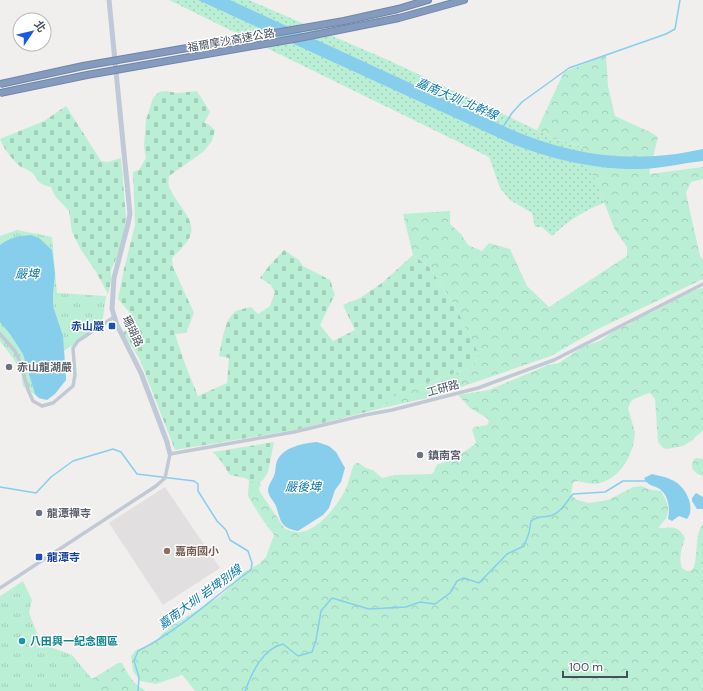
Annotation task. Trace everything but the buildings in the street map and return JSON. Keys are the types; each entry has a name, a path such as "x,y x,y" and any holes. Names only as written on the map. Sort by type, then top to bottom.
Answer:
{"highway":[{"name":"福爾摩沙高速公路","path":"0,84 83,66 344,21 398,9 428,0"},
{"name":"福爾摩沙高速公路","path":"0,93 87,75 291,40 399,18 464,0"}],"street":[{"name":"珊瑚路","path":"0,588 156,486 165,478 165,471 170,454 168,442 141,372 118,328 114,317 112,304 113,281 130,214 109,0"},
{"name":"工研路","path":"170,454 294,432 392,410 478,388 554,360 703,284"},
{"path":"0,334 15,351 21,364 28,390 33,401 42,406 53,403 73,386 75,375 73,348 78,341 114,317"}],"shaded area":[{"name":"嘉南國小","path":"165,487 220,568 163,605 109,523"}],"green space":[{"path":"169,0 249,0 388,60 554,138 582,147 593,171 604,203 577,216 552,236 542,227 535,227 532,213 510,200 500,188 489,157"},
{"path":"606,55 608,86 615,116 658,137 649,174 703,167 703,179 691,182 686,193 700,256 703,260 703,279 598,329 551,356 432,397 382,408 398,393 474,366 478,354 455,306 429,267 413,255 403,214 450,211 450,224 461,234 468,245 482,251 489,243 510,249 527,286 549,307 627,256 627,247 615,230 582,147 554,138 537,130 564,72"},
{"path":"166,91 177,93 197,91 210,112 204,123 208,124 215,130 212,141 203,152 169,176 168,180 170,189 191,224 189,239 172,258 173,267 194,313 186,333 175,334 198,396 227,383 229,358 219,356 226,325 236,311 251,307 258,314 270,306 275,292 270,284 260,278 284,250 299,260 303,266 330,280 335,294 320,325 333,341 355,330 343,305 360,298 382,283 413,255 429,267 455,306 478,353 474,366 398,393 382,408 295,430 175,450 140,360 123,332 129,330 130,313 118,299 135,225 133,172 139,170 146,158 144,147 146,120 153,98 159,92"},
{"path":"66,106 101,161 108,162 121,158 126,217 124,232 117,257 111,270 111,282 108,294 95,270 81,250 72,232 69,211 55,196 51,187 40,183 30,171 21,167 14,161 0,139 44,121"},
{"name":"嚴埤","path":"17,230 52,237 57,293 106,296 102,325 64,351 66,380 47,400 39,398 23,386 21,373 15,361 0,341 0,236"},
{"path":"703,288 703,431 683,446 667,449 663,448 658,442 655,399 650,393 632,400 628,408 635,432 632,448 625,463 615,475 600,483 591,484 576,481 573,483 571,495 577,500 589,503 608,500 633,487 641,486 652,490 661,491 666,501 668,511 666,518 659,528 671,527 677,529 685,538 680,560 682,568 688,571 692,569 695,564 698,538 703,524 703,691 195,691 182,675 156,684 140,681 133,671 131,656 136,650 155,641 173,625 219,597 242,573 259,564 266,557 274,535 248,496 249,480 259,477 261,485 259,488 260,492 285,529 296,532 307,530 322,521 335,507 348,484 352,468 355,463 359,463 366,468 373,470 382,478 395,475 431,474 434,472 437,465 458,456 474,445 476,442 472,430 474,427 487,425 489,421 487,418 470,408 458,395 489,390 548,365 559,363 584,346 600,341 615,330 630,324 639,317 651,313 695,290"},
{"path":"274,442 268,472 263,480 256,484 245,478 230,475 213,452"},
{"path":"696,458 703,459 703,476 697,474 692,468 693,460"},
{"name":"八田與一紀念園區","path":"23,581 32,600 29,613 38,636 50,647 72,655 102,691 0,691 0,596"},
{"path":"118,663 122,663 138,686 146,691 54,691 85,671 92,679"}],"water":[{"path":"198,0 230,0 529,137 567,148 627,157 667,155 703,149 703,161 655,168 607,168 557,159 525,149"},
{"name":"嚴埤","path":"31,235 39,238 52,250 55,274 53,306 63,336 66,380 55,394 47,400 39,398 35,394 23,354 0,322 0,245 15,237"},
{"name":"嚴後埤","path":"317,442 329,446 336,452 345,468 341,482 335,490 329,508 323,515 298,531 292,530 282,523 268,490 275,474 277,461 284,452 306,443"},
{"path":"652,474 671,480 678,484 686,493 690,504 690,514 687,519 679,516 672,521 668,519 669,511 666,497 662,491 650,485 644,478"},
{"path":"696,493 703,497 703,509 697,509 692,501 692,498"}],"waterway":[{"path":"503,127 512,113 522,102 569,68 666,34 675,29 680,0"},
{"name":"嘉南大圳 岩埤別線","path":"0,487 36,493 51,477 73,461 113,449 121,452 137,474 194,481 198,484 198,491 217,521 226,530 230,540 248,551 252,563 251,570 182,624 168,634 138,651 134,661 139,677 138,691"},
{"name":"嘉南大圳 岩埤別線","path":"245,691 259,663 269,651 283,644 298,656 312,652 316,640 321,611 332,598 369,609 406,607 420,602 435,604 450,593 457,581 464,578 479,583 507,554 524,546 529,533 531,521 539,517 554,515 563,507 573,494 605,492 623,481 647,481"}],"place":[{"name":"赤山巖","path":"112,326"},
{"name":"赤山龍湖嚴","path":"9,367"},
{"name":"鎮南宮","path":"420,455"},
{"name":"龍潭禪寺","path":"39,513"},
{"name":"嘉南國小","path":"167,551"},
{"name":"龍潭寺","path":"39,557"},
{"name":"八田與一紀念園區","path":"22,641"}],"water label":[{"name":"嘉南大圳 北幹線","path":"457,99"}]}
